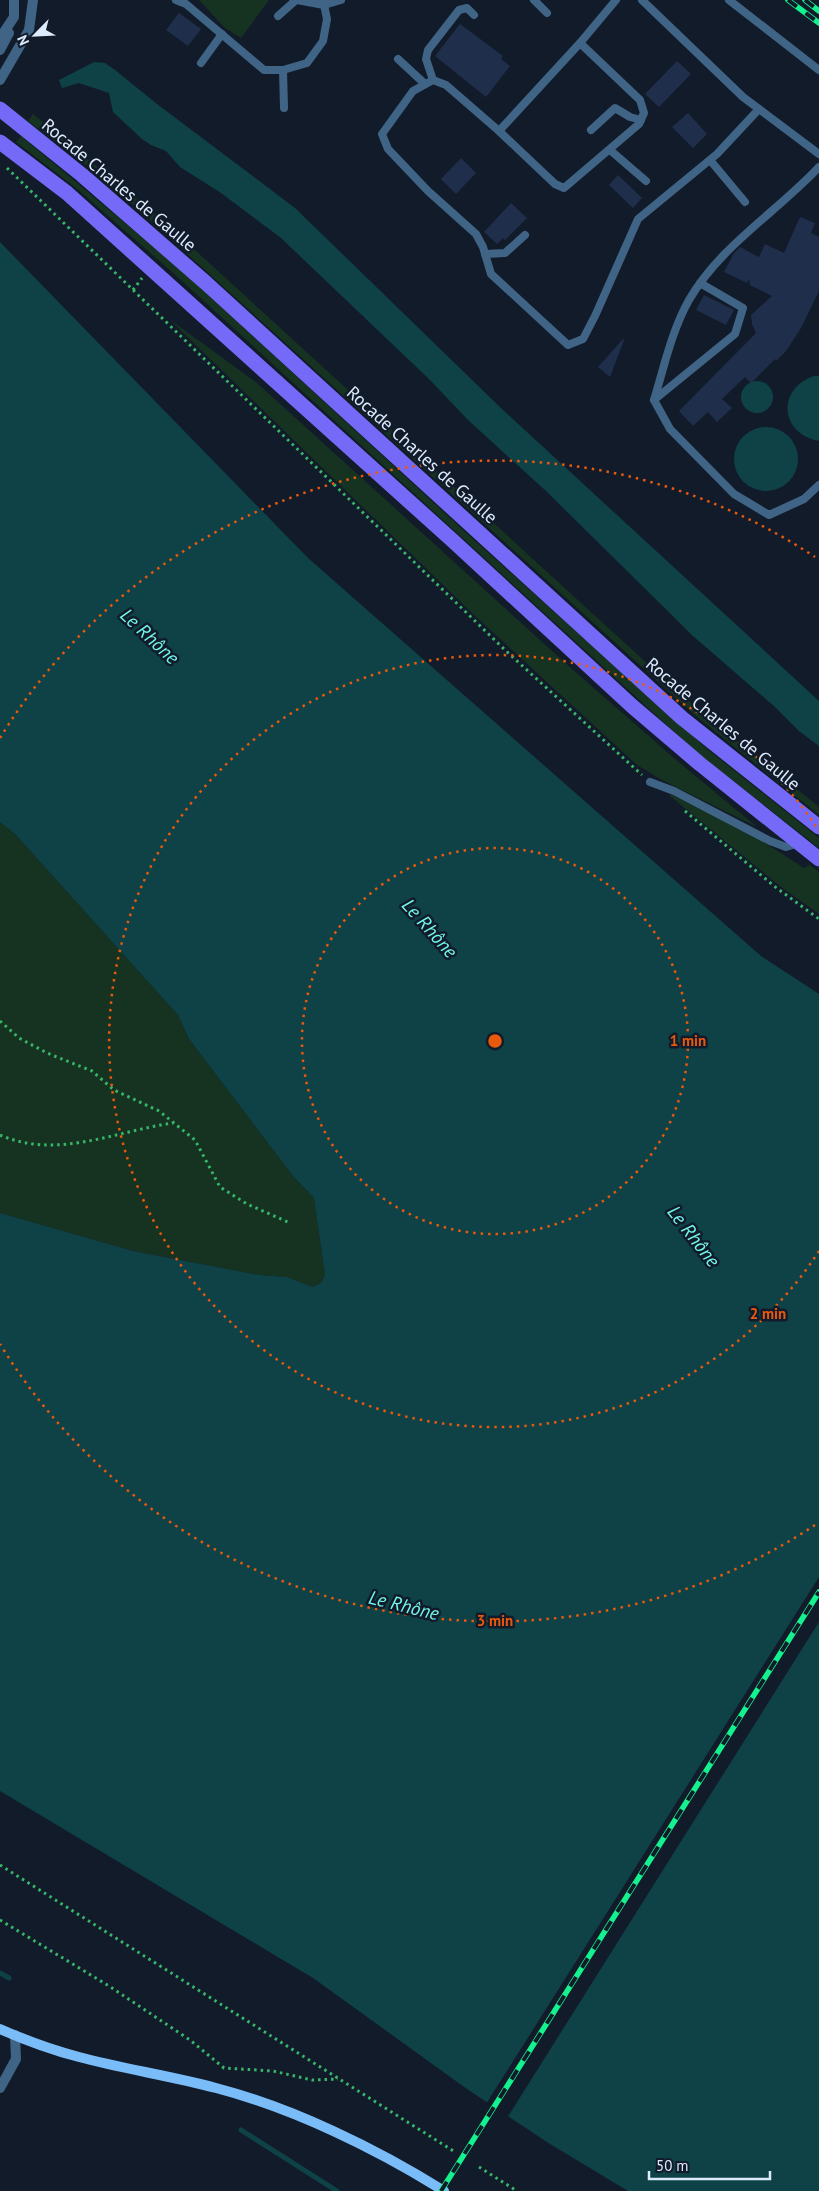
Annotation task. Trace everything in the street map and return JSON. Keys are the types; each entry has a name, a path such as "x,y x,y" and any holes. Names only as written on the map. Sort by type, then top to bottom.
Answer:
{"main road":[{"name":"Rocade Charles de Gaulle","path":"4,112 82,175 206,284 682,718 819,827"},
{"path":"0,142 67,193 632,706 700,764 819,859"},
{"path":"0,2029 77,2057 216,2088 247,2097 293,2114 375,2152 444,2191"}],"street":[{"path":"0,50 8,36 14,17 14,0"},
{"path":"0,80 29,30 34,0"},
{"path":"0,38 14,17"},
{"path":"0,102 4,112"},
{"path":"0,2088 16,2058 15,2035"}],"lane":[{"path":"176,0 186,4 264,70 283,70 307,63 323,41 327,19 323,2"},
{"path":"278,16 297,0 323,2 341,0"},
{"path":"534,0 547,13"},
{"path":"499,131 616,0"},
{"path":"642,0 743,97 819,154"},
{"path":"729,0 819,70"},
{"path":"429,82 426,59 428,50 459,10 467,8 474,15"},
{"path":"200,63 222,34"},
{"path":"398,59 429,82 446,85 499,131 555,184 564,188 639,124 644,112 640,100 580,42"},
{"path":"283,70 284,108"},
{"path":"429,82 413,91 382,134 388,149 428,191 476,234 491,274 568,345 583,339 638,220 710,160 759,109"},
{"path":"591,130 615,108 630,117 641,120"},
{"path":"610,150 646,181"},
{"path":"710,160 745,202"},
{"path":"819,167 778,207 734,245 700,283 688,301 672,340 654,400 670,429 734,494 769,515 804,499 819,485"},
{"path":"485,254 505,253 525,235"},
{"path":"654,400 734,334 743,308 700,283"},
{"path":"650,782 674,792 770,841 786,847 799,843"}],"path":[{"path":"0,162 505,650 650,782"},
{"path":"679,806 774,886 819,919"},
{"path":"0,1021 19,1038 47,1053 92,1071 114,1090 159,1111 195,1140 220,1187 247,1204 290,1223"},
{"path":"0,1135 44,1146 86,1142 147,1126 173,1123"},
{"path":"0,1865 455,2152"},
{"path":"0,1920 109,1986 190,2040 224,2068 273,2071 312,2080 338,2079"},
{"path":"479,2167 517,2191"}],"shaded area":[{"path":"199,0 269,0 241,38 225,28"},
{"path":"33,114 160,218 662,677 709,719 819,807 819,815 696,716 107,181 28,121"},
{"path":"21,136 181,270 474,540 706,748 819,838 819,848 694,750 171,271 76,188 16,142"},
{"path":"169,319 257,383 572,669 675,759 757,827 662,780 637,765 473,614"},
{"path":"670,794 748,832 804,868 810,865 819,872 819,914 781,887 670,796"},
{"path":"0,822 16,835 178,1015 189,1039 293,1176 314,1198 325,1275 321,1283 313,1287 287,1277 259,1275 133,1251 0,1213"}],"water":[{"path":"94,62 105,63 115,70 295,208 503,410 819,701 819,746 799,731 775,707 693,636 546,491 469,421 430,380 281,238 221,193 180,167 166,151 142,139 113,112 109,93 79,83 62,88 59,80"},
{"name":"Le Rhône","path":"0,242 308,558 761,956 819,994 819,2191 628,2191 550,2144 467,2089 313,1978 0,1791 0,1213 133,1251 259,1275 287,1277 313,1287 321,1283 325,1275 314,1198 293,1176 189,1039 178,1015 16,835 0,822"},
{"path":"814,376 819,376 819,441 806,437 796,430 790,421 788,411 789,400 793,391 802,382"},
{"path":"757,381 769,385 773,397 769,409 757,413 745,409 741,397 745,385"},
{"path":"760,427 772,427 789,436 796,447 798,459 796,471 789,482 772,491 760,491 748,486 739,477 734,465 734,453 739,441 748,432"}],"pier":[{"path":"819,1577 819,1622 507,2118 486,2104"}],"building":[{"path":"179,13 201,29 188,46 166,30"},
{"path":"460,24 503,56 501,59 510,66 486,97 435,56"},
{"path":"677,61 691,74 659,107 645,94"},
{"path":"688,113 707,134 693,148 672,127"},
{"path":"461,158 476,173 456,194 441,179"},
{"path":"618,175 642,198 633,208 609,185"},
{"path":"511,203 527,218 505,240 503,238 497,244 484,232"},
{"path":"800,217 815,223 811,233 819,237 819,291 801,328 786,351 776,361 775,359 751,383 745,377 722,399 732,408 717,422 708,412 693,426 679,411 756,333 751,315 772,296 750,285 749,279 747,283 724,272 734,253 740,247 759,257 765,244 784,253"},
{"path":"704,295 734,310 726,325 696,310"},
{"path":"624,340 610,377 598,367"}],"waterway":[{"path":"0,1973 9,1978"},
{"path":"241,2130 337,2191"}],"railway":[{"path":"788,0 819,23"},
{"path":"805,0 819,11"},
{"path":"441,2191 819,1592"}]}
